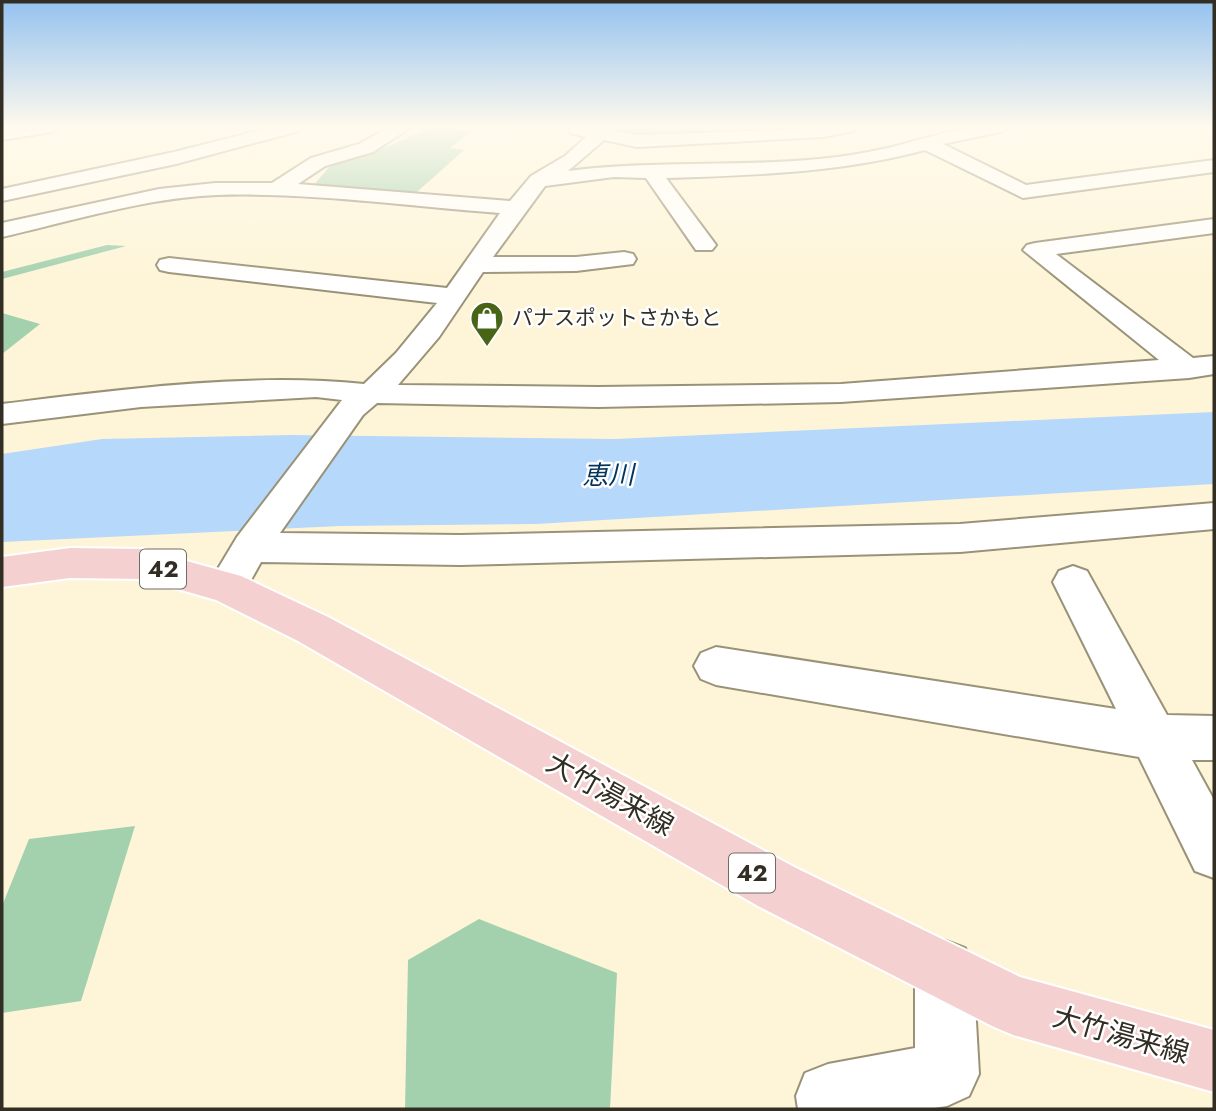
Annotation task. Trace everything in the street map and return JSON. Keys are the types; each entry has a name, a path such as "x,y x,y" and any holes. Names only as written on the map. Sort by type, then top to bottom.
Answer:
{"main road":[{"name":"大竹湯来線","path":"2,572 70,563 143,565 227,587 313,629 777,887 1013,1005 1214,1061"}],"street":[{"path":"2,195 78,179"},
{"path":"277,190 293,179"},
{"path":"227,587 256,540 363,401 415,352 515,208 541,179"},
{"path":"537,181 554,179"},
{"path":"657,179 704,245"},
{"path":"997,179 1023,192 1123,179"},
{"path":"2,230 159,195 215,189 277,190 515,208"},
{"path":"1202,367 1035,250 1214,226"},
{"path":"476,265 576,264 624,259"},
{"path":"169,265 454,297"},
{"path":"2,414 141,397 316,388 363,401 841,393 1202,367"},
{"path":"256,540 460,550 960,538 1214,516"},
{"path":"1073,582 1214,852"},
{"path":"716,666 1152,737 1214,738"},
{"path":"830,1109 828,1096 947,1074 944,969"}],"green space":[{"path":"319,179 432,179 408,200 308,192"},
{"path":"107,245 126,246 2,279 2,272"},
{"path":"2,313 40,324 2,354"},
{"path":"135,826 81,1001 2,1013 2,906 29,839"},
{"path":"479,919 617,973 610,1109 405,1109 408,960"}],"water":[{"name":"恵川","path":"1214,412 1214,484 536,524 340,526 2,542 2,454 102,439 291,435 615,439"}],"place":[{"name":"パナスポットさかもと","path":"487,348"}]}
